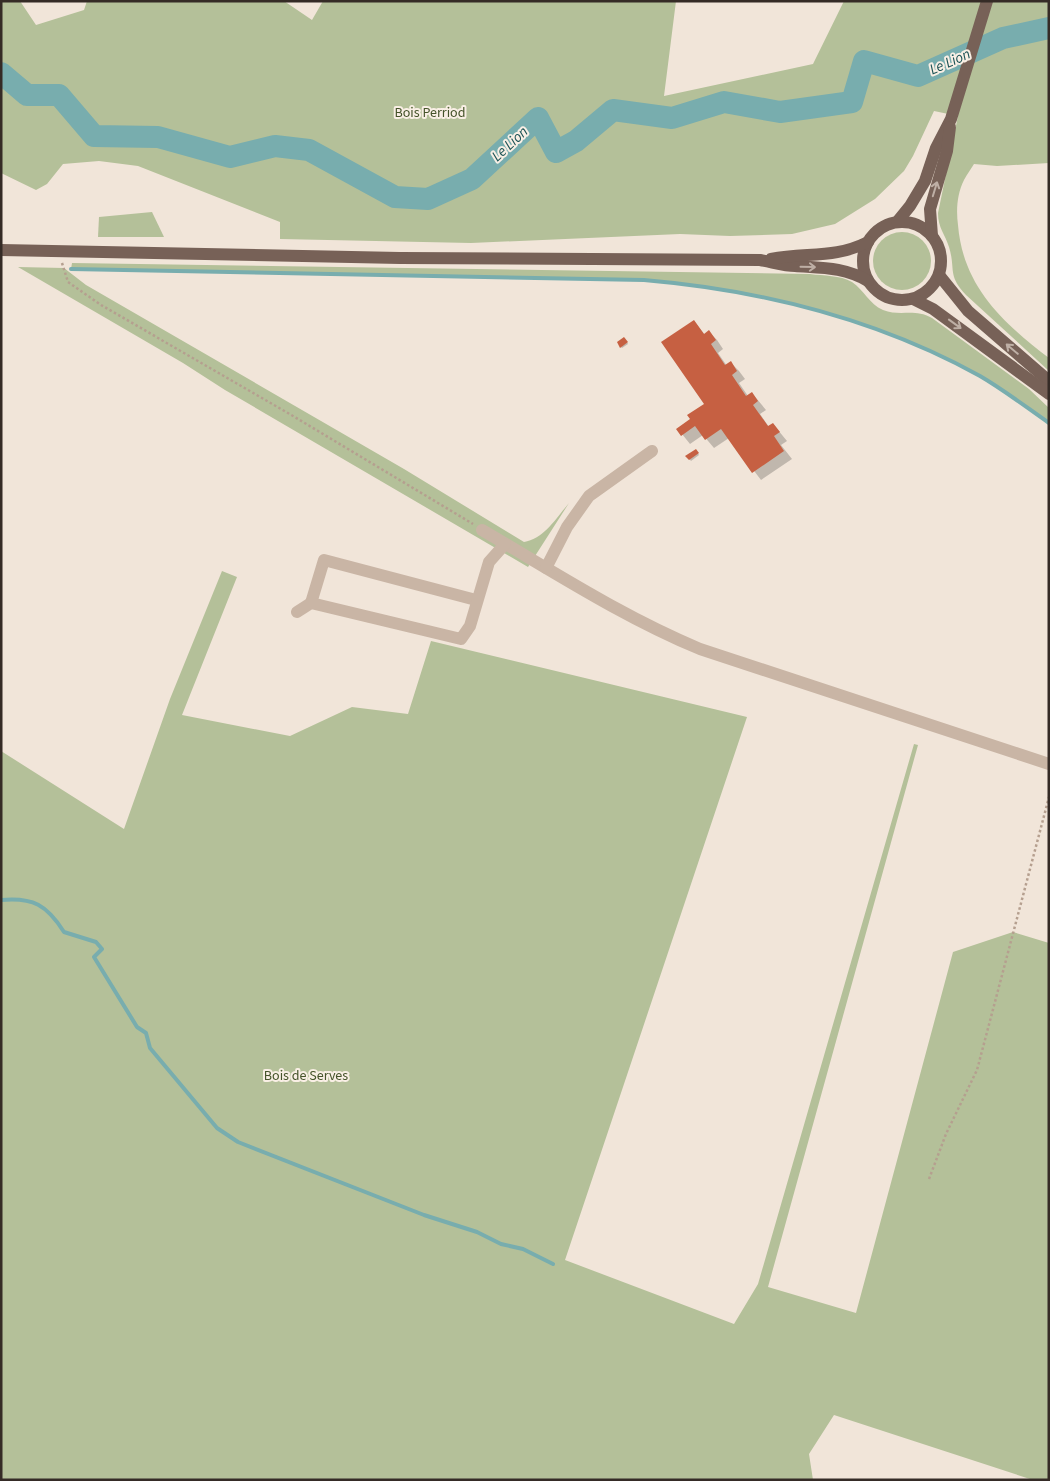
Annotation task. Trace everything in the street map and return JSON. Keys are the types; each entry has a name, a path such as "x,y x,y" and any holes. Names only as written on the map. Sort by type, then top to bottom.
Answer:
{"main road":[{"path":"897,222 925,182 936,148 951,118 987,1"},
{"path":"760,260 794,266 838,269 868,280 884,296 898,300 913,299 929,290 939,275 941,259 932,236 930,209 947,151 951,118"},
{"path":"1,250 400,258 760,260 793,255 843,253 868,242 880,228 897,222 913,223 932,236"},
{"path":"868,242 863,264 868,280"},
{"path":"939,275 968,311 1049,381"},
{"path":"913,299 933,309 1049,394"}],"lane":[{"path":"546,568 567,527 589,496 652,451"},
{"path":"482,530 630,616 700,649 1049,764"},
{"path":"310,603 461,639 470,626 476,600 489,562 505,544"},
{"path":"298,612 310,603 324,560 476,600"}],"path":[{"path":"58,252 68,282 101,305 292,416 482,530"},
{"path":"929,1179 946,1134 977,1070 1049,797"}],"green space":[{"name":"Bois Perriod","path":"1,1 20,1 36,25 84,10 87,1 284,1 312,20 323,1 676,1 664,96 813,64 844,1 1049,1 1049,163 997,166 974,164 965,178 958,196 957,214 961,247 977,284 1001,316 1049,358 1049,371 966,295 954,277 949,247 940,227 938,213 958,116 934,111 904,171 875,199 835,224 792,234 730,236 680,234 471,243 280,239 280,222 138,166 99,161 63,164 47,184 36,190 1,173"},
{"path":"152,212 164,237 98,237 99,217"},
{"path":"902,232 918,237 926,245 931,261 926,277 918,285 902,290 886,285 878,277 873,261 878,245 886,237"},
{"path":"72,263 810,274 837,277 852,282 874,304 883,310 896,313 913,313 932,318 1029,389 1049,408 1049,423 980,376 900,338 817,310 731,291 644,280 71,269"},
{"path":"18,267 64,268 86,285 404,469 524,542 538,537 544,532 569,503 528,567"},
{"name":"Bois de Serves","path":"222,571 237,577 182,715 290,736 352,707 408,714 431,641 747,717 565,1260 734,1324 758,1284 914,744 918,745 768,1287 856,1313 953,952 1013,932 1049,943 1049,1480 1033,1480 834,1415 809,1454 813,1480 1,1480 1,751 124,829 170,699"}],"building":[{"path":"694,320 704,334 709,330 716,340 711,344 725,365 731,361 737,371 732,375 746,396 752,392 758,401 753,405 768,426 773,423 780,432 774,436 784,451 752,473 721,429 705,440 695,426 681,436 676,429 690,419 687,415 704,404 661,342"},
{"path":"624,337 628,342 620,348 617,342"},
{"path":"696,449 699,453 689,460 685,456"}],"waterway":[{"name":"Le Lion","path":"1,73 27,95 59,95 94,136 158,137 230,157 275,146 309,150 395,197 428,199 472,179 538,118 556,152 576,141 613,110 672,118 724,102 780,112 852,102 864,61 918,76 1003,38 1049,28"},
{"path":"71,269 644,280 731,291 817,310 900,338 980,376 1049,423"},
{"path":"1,900 22,900 38,905 51,915 64,932 96,942 102,949 94,957 137,1027 146,1033 150,1048 217,1128 238,1142 424,1215 477,1232 501,1244 523,1249 553,1264"}]}
